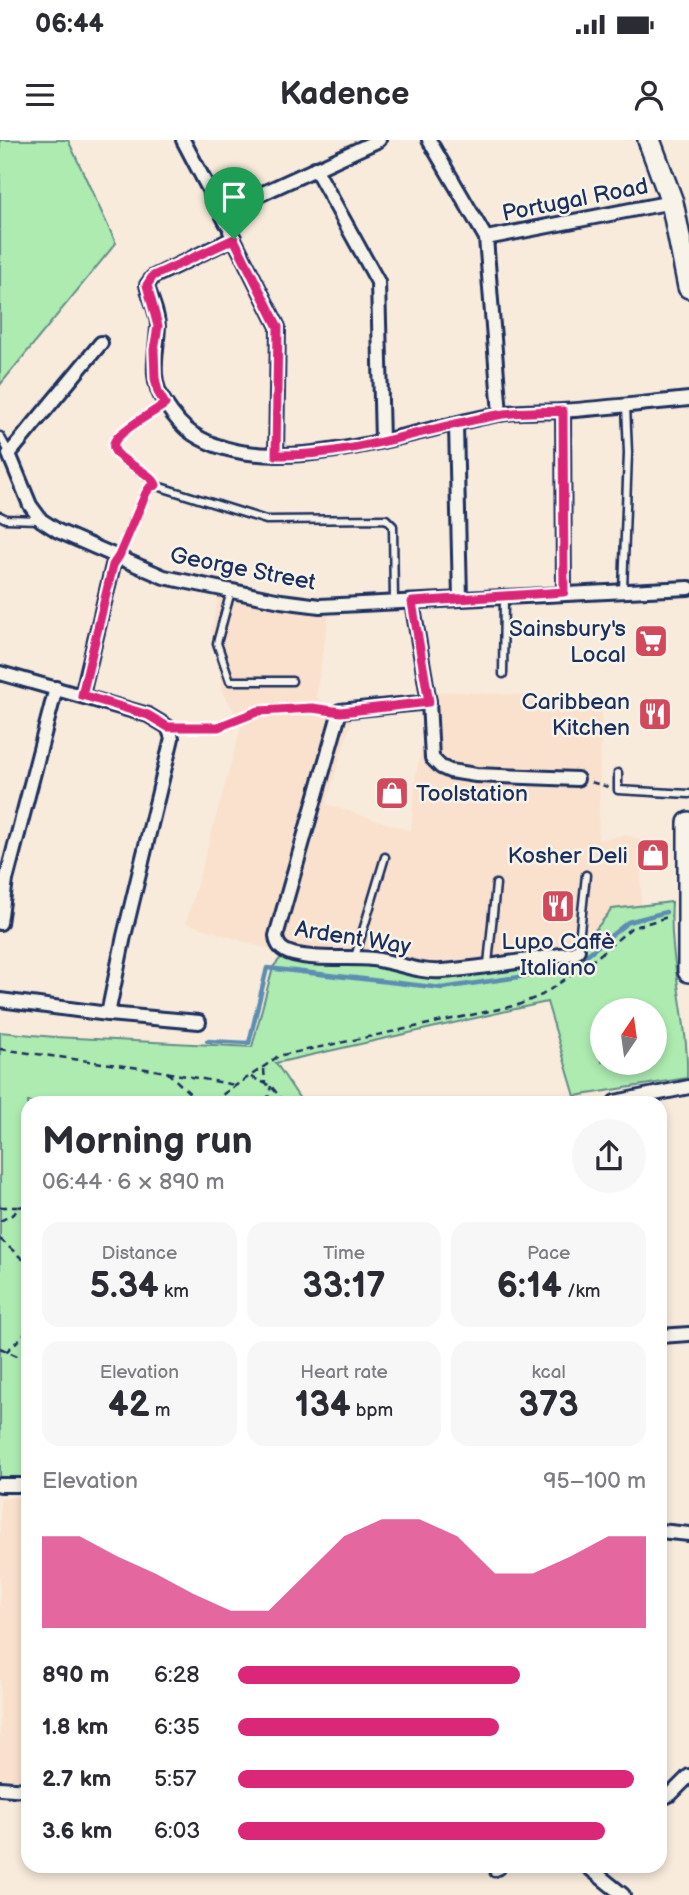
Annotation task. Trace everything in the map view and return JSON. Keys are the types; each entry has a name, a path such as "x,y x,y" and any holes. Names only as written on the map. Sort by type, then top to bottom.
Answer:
{"highway":[{"path":"649,140 685,243 689,287"},
{"path":"689,823 689,971"}],"street":[{"path":"183,140 278,327 276,455"},
{"path":"379,140 245,202 228,227 149,281 147,285 158,326 154,350 158,392 187,429 207,442 246,452 309,454 382,441 500,414 689,399"},
{"path":"429,140 486,238 500,414"},
{"path":"315,168 378,282 382,441"},
{"name":"Portugal Road","path":"486,238 672,202"},
{"path":"41,520 30,505 9,454 101,343"},
{"path":"563,411 564,592"},
{"path":"456,425 460,598"},
{"name":"George Street","path":"41,520 58,531 164,576 300,604 320,606 689,588"},
{"path":"82,695 113,565 119,556"},
{"path":"412,602 429,702 432,758 441,768 476,775 577,779"},
{"path":"0,673 148,715 168,727 172,738 108,1014"},
{"path":"0,923 3,880 56,688"},
{"path":"341,712 429,702"},
{"name":"Ardent Way","path":"341,712 276,936 281,948 291,953 322,959 355,957 439,972 575,953 578,950"},
{"path":"0,1000 108,1014 199,1021"},
{"path":"645,1096 689,1087"},
{"path":"667,1336 689,1334"},
{"path":"0,1485 21,1485"},
{"path":"667,1532 689,1534"},
{"path":"667,1795 689,1776"},
{"path":"0,1788 21,1790"},
{"path":"596,1873 623,1895"}],"lane":[{"path":"165,404 119,435 115,453 120,459 147,473 156,485 266,520 386,519 393,526 394,602"},
{"path":"623,590 628,453 626,405"},
{"path":"0,436 9,454"},
{"path":"119,556 146,493 150,487 156,485"},
{"path":"0,516 6,519 41,520"},
{"path":"231,590 217,643 230,681 292,681"},
{"path":"503,596 503,674"},
{"path":"618,773 618,790 689,794"},
{"path":"355,957 385,857"},
{"path":"578,950 586,875"},
{"path":"488,964 496,884"}],"path":[{"path":"168,727 218,727 259,711 312,708 341,712"},
{"path":"577,779 618,790"},
{"path":"221,1096 278,1056 518,1005 542,995 596,958 631,928 667,917"},
{"path":"0,1049 167,1072 235,1085"},
{"path":"264,1068 265,1083"},
{"path":"167,1072 193,1096"},
{"path":"251,1077 271,1086 279,1096"},
{"path":"268,1096 271,1086"},
{"path":"0,1207 19,1207"},
{"path":"0,1221 14,1214 19,1207"},
{"path":"0,1239 21,1258"},
{"path":"6,1352 21,1338"},
{"path":"0,1348 21,1358"}],"shaded area":[{"path":"218,597 329,613 316,697 352,720 326,804 411,831 416,774 435,691 602,699 598,840 625,835 641,839 641,906 612,909 567,966 441,977 289,956 186,923 242,724 223,692 211,632"},
{"path":"0,1498 21,1498 21,1780 0,1778"}],"green space":[{"path":"0,140 68,140 116,243 0,385"},
{"path":"672,902 673,946 685,1034 687,1078 575,1096 547,1002 276,1063 298,1096 21,1096 21,1479 0,1479 0,1032 252,1047 273,967 284,954 441,977 566,966 612,909"}],"waterway":[{"path":"207,1041 249,1043 267,968 442,988 568,970 628,922 666,912"}],"place":[{"name":"Sainsbury's Local","path":"651,641"},
{"name":"Caribbean Kitchen","path":"655,714"},
{"name":"Toolstation","path":"392,793"},
{"name":"Kosher Deli","path":"653,855"},
{"name":"Lupo Caffè Italiano","path":"558,906"}],"route":[{"path":"234,239 278,327 276,455 309,454 382,441 500,414 563,411 564,592 412,602 429,702 341,712 312,708 259,711 218,727 168,727 148,715 82,695 113,565 146,493 150,487 156,485 147,473 120,459 115,453 119,435 165,404 158,392 155,378 154,350 158,326 147,285 153,276 234,239"}]}
